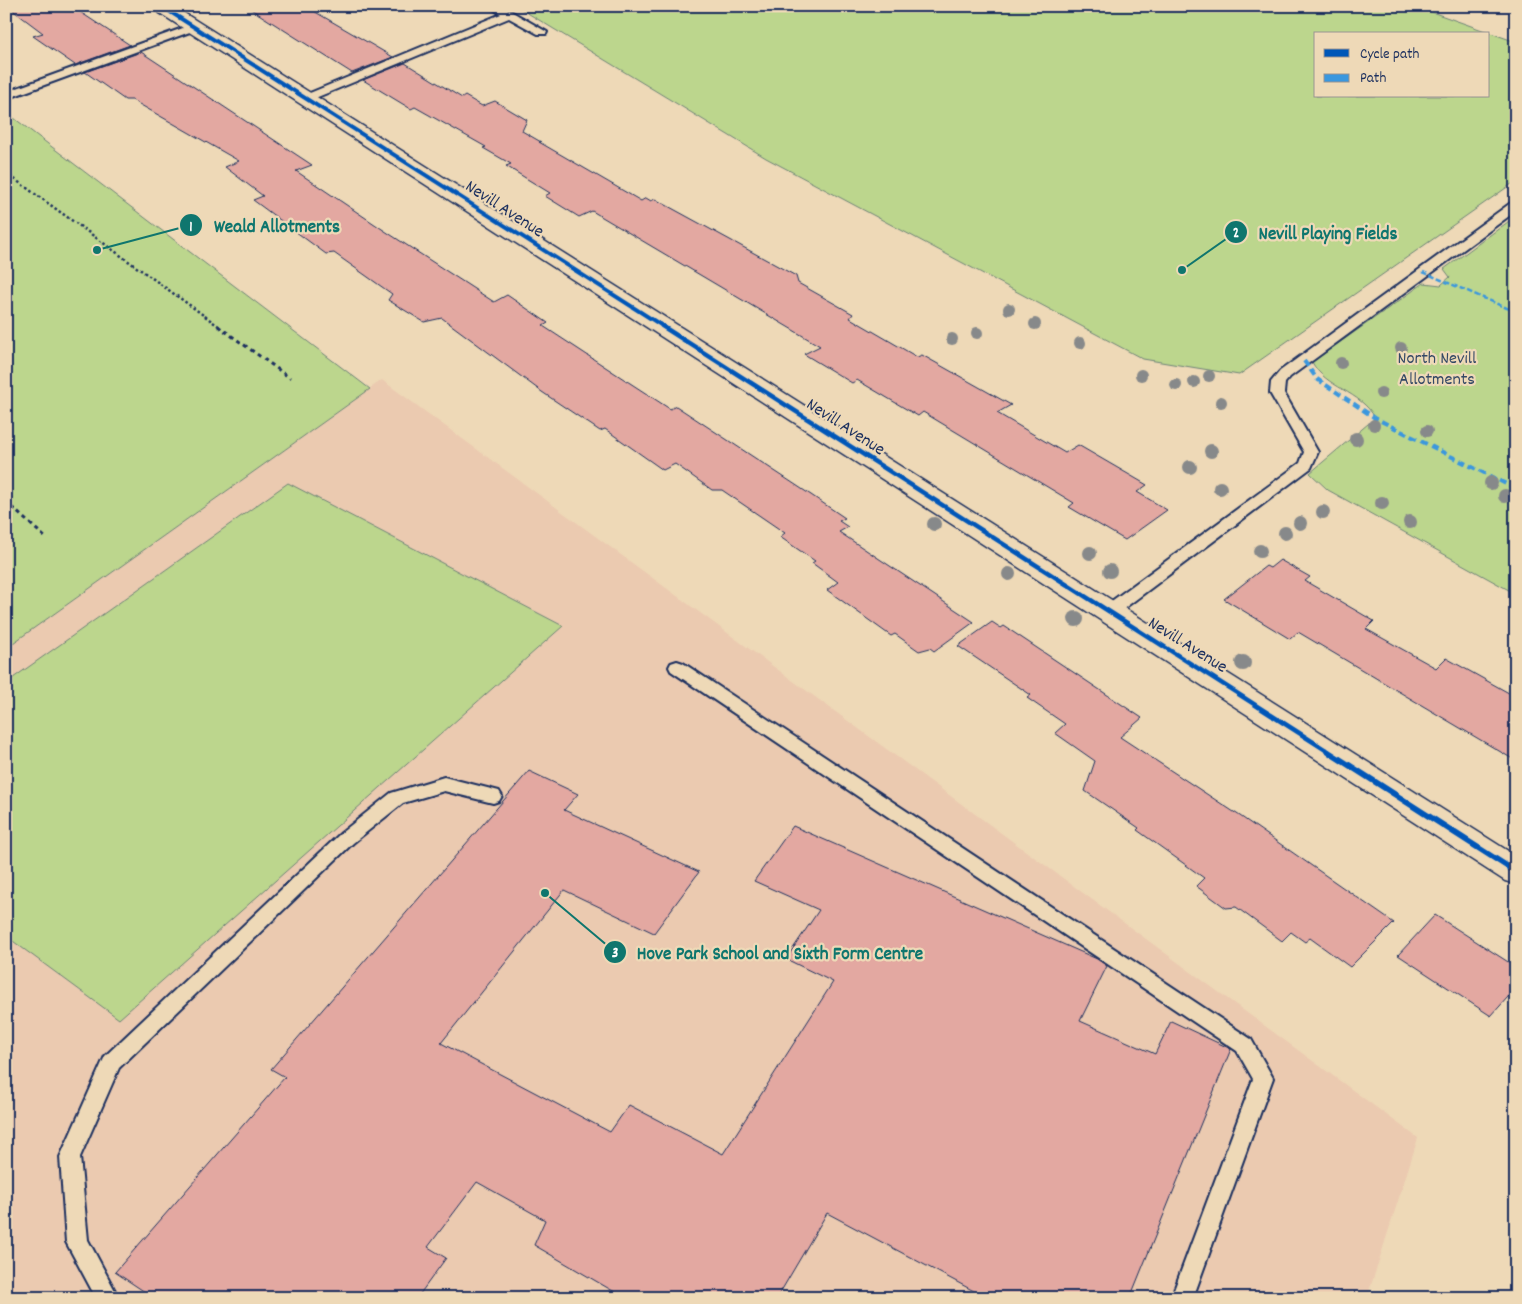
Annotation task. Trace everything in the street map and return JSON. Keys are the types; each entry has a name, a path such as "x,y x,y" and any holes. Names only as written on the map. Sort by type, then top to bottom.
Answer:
{"street":[{"name":"Nevill Avenue","path":"161,6 1516,872"}],"lane":[{"path":"494,6 542,32"},
{"path":"304,99 509,14"},
{"path":"6,96 194,27"},
{"path":"1108,612 1306,465 1312,452 1277,393 1278,382 1285,374 1516,205"},
{"path":"677,667 1244,1045 1263,1078 1182,1298"},
{"path":"108,1298 77,1242 70,1157 112,1062 347,838 397,798 444,784 493,796"}],"path":[{"path":"6,173 290,378"},
{"path":"6,502 47,539"}],"shaded area":[{"path":"382,380 1418,1138 1367,1298 6,1298 6,648"}],"green space":[{"path":"516,6 1415,6 1488,32 1314,32 1314,98 1490,98 1490,33 1516,42 1516,181 1239,375 1143,359 766,158"},
{"path":"6,112 370,389 6,648"},
{"name":"North Nevill Allotments","path":"1516,216 1516,594 1328,490 1310,473 1375,418 1361,402 1325,378 1312,362 1424,283 1441,285 1450,277 1444,269"},
{"path":"288,483 563,626 119,1019 6,936 6,683"}],"building":[{"path":"7,6 71,6 130,45 75,65 33,36 43,33"},
{"path":"246,6 305,6 393,57 352,73"},
{"path":"141,52 312,165 296,171 385,231 494,302 507,295 548,323 543,326 670,409 676,406 845,518 839,521 848,527 839,532 974,622 934,651 930,648 919,651 895,634 891,636 827,590 838,582 812,563 815,561 780,537 785,533 722,490 712,490 675,464 663,470 605,429 600,431 542,392 442,318 424,322 388,300 392,294 334,253 326,254 253,200 263,196 225,167 239,161 132,100 125,100 85,72"},
{"path":"405,63 462,98 465,96 482,106 495,101 527,120 522,131 541,142 539,142 641,201 646,198 651,201 655,199 796,276 798,283 853,314 850,318 917,357 922,355 1011,405 997,413 1065,453 1078,445 1147,485 1137,492 1167,510 1125,540 1069,507 1074,503 923,412 918,416 857,380 852,383 804,354 820,346 592,211 579,217 545,196 550,193 506,166 511,164 483,148 486,147 415,107 411,109 363,80"},
{"path":"1280,560 1310,577 1305,581 1374,621 1366,629 1436,668 1446,658 1516,697 1516,761 1298,632 1290,639 1224,599 1266,566 1270,568"},
{"path":"992,622 1001,628 1004,626 1142,718 1120,737 1240,816 1394,923 1350,967 1310,938 1305,942 1291,932 1282,941 1236,907 1226,908 1196,886 1204,878 1137,830 1139,828 1085,791 1095,761 1055,733 1065,724 1027,698 1031,695 958,646"},
{"path":"529,771 578,794 564,810 699,872 654,933 564,890 441,1043 610,1132 629,1105 723,1154 833,982 786,959 819,910 754,881 793,826 1097,959 1107,966 1080,1021 1155,1054 1171,1021 1231,1049 1130,1298 987,1298 827,1213 777,1298 625,1298 534,1245 545,1220 477,1182 428,1247 446,1258 417,1298 154,1298 115,1272 285,1077 271,1069"},
{"path":"1435,915 1516,967 1516,988 1491,1016 1398,955"}],"marked path":[{"path":"1423,272 1516,312"},
{"path":"1304,361 1317,379 1375,418 1516,489"}],"cycle path":[{"path":"161,6 1516,872"}],"place":[{"name":"Weald Allotments","path":"97,250"},
{"name":"Nevill Playing Fields","path":"1182,270"},
{"name":"Hove Park School and Sixth Form Centre","path":"545,893"}]}
